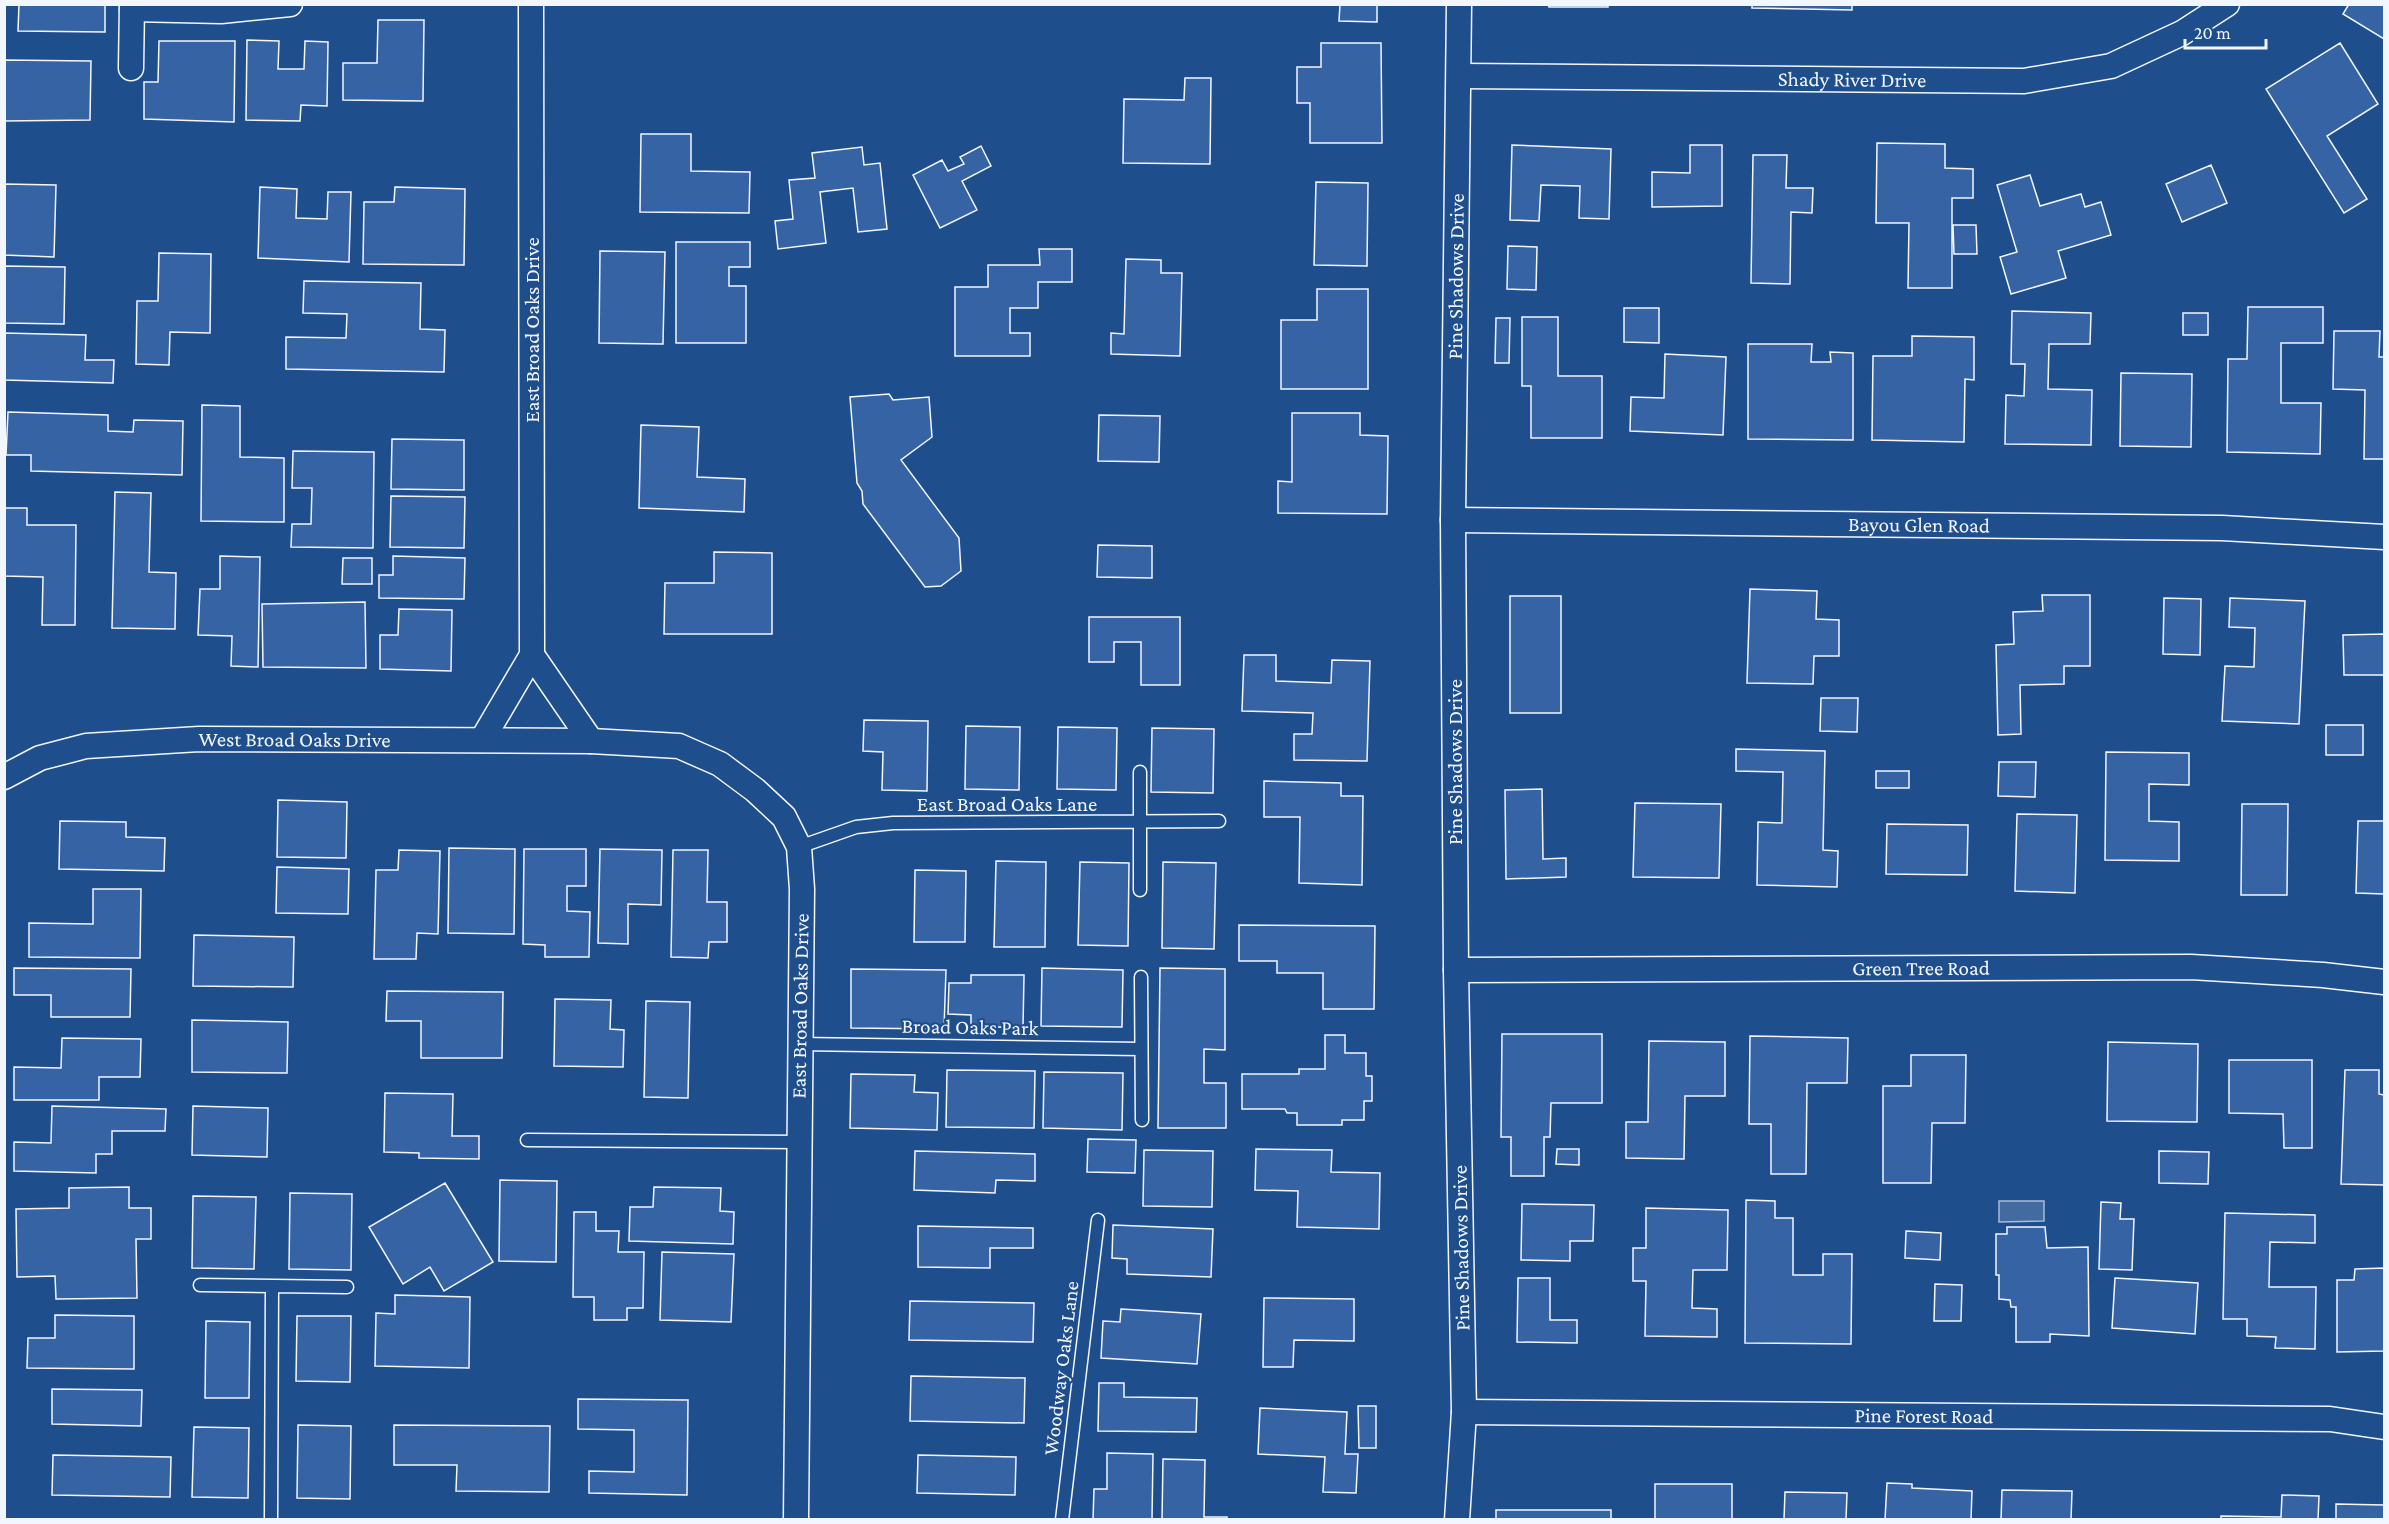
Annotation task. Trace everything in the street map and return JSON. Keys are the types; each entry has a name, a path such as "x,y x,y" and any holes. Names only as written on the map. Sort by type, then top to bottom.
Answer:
{"street":[{"path":"131,68 132,7 221,11 290,4"},
{"name":"East Broad Oaks Drive","path":"531,4 532,656"},
{"name":"Pine Shadows Drive","path":"1457,1520 1464,1412 1456,970 1453,520 1459,4"},
{"name":"Shady River Drive","path":"1459,76 2024,81 2110,66 2182,33 2227,4"},
{"name":"Bayou Glen Road","path":"1453,520 2222,528 2385,537"},
{"path":"482,740 532,656 591,741"},
{"name":"West Broad Oaks Drive","path":"4,777 40,758 86,746 128,742 199,739 591,741"},
{"name":"East Broad Oaks Drive","path":"591,741 679,746 720,764 755,790 784,817 799,847 802,889 796,1520"},
{"name":"Green Tree Road","path":"1456,970 2191,968 2323,975 2385,982"},
{"name":"Pine Forest Road","path":"1464,1412 2330,1419 2385,1427"}],"lane":[{"path":"1140,772 1140,890"},
{"name":"East Broad Oaks Lane","path":"799,847 856,827 893,823 1219,821"},
{"path":"1141,977 1142,1120"},
{"name":"Broad Oaks Park","path":"800,1044 1141,1049"},
{"path":"527,1140 798,1143"},
{"name":"Woodway Oaks Lane","path":"1062,1520 1098,1220"},
{"path":"200,1286 347,1287"},
{"path":"271,1520 272,1286"}],"water":[{"path":"1999,1201 2044,1201 2044,1221 1999,1222"}],"building":[{"path":"19,4 105,4 105,32 18,31"},
{"path":"1340,4 1377,4 1377,22 1339,21"},
{"path":"1548,4 1608,4 1608,7 1549,7"},
{"path":"1752,4 1852,4 1852,10 1752,8"},
{"path":"2349,4 2384,4 2384,39 2343,14"},
{"path":"378,20 424,20 423,101 343,100 343,63 377,63"},
{"path":"247,40 279,41 278,69 304,69 305,41 328,42 327,106 301,105 300,121 246,120"},
{"path":"159,41 235,41 234,122 144,119 144,82 158,82"},
{"path":"1321,43 1381,43 1382,143 1310,143 1310,103 1297,103 1297,67 1321,67"},
{"path":"2340,43 2378,104 2327,136 2367,199 2344,213 2266,89"},
{"path":"4,60 91,61 90,120 4,121"},
{"path":"1185,78 1211,78 1210,164 1123,163 1124,99 1184,100"},
{"path":"641,134 691,134 691,171 750,172 749,213 640,212"},
{"path":"1877,143 1945,144 1945,168 1973,169 1973,198 1952,198 1952,288 1908,288 1909,223 1876,223"},
{"path":"1512,145 1611,149 1609,219 1579,218 1580,186 1541,185 1539,221 1510,220"},
{"path":"1690,145 1722,145 1722,206 1652,207 1652,172 1690,173"},
{"path":"981,146 991,166 962,181 977,210 940,228 913,175 942,160 948,171 964,164 960,157"},
{"path":"862,147 864,165 880,163 887,229 858,232 853,188 820,192 826,243 778,249 775,221 793,219 789,180 815,178 812,153"},
{"path":"1753,155 1787,155 1786,188 1813,188 1812,213 1791,212 1790,284 1751,283"},
{"path":"2211,165 2227,203 2182,222 2166,184"},
{"path":"2030,175 2040,206 2081,194 2085,207 2101,202 2111,235 2058,251 2066,278 2011,294 2000,257 2017,252 1997,185"},
{"path":"1316,182 1368,183 1367,266 1314,265"},
{"path":"4,184 56,185 54,257 4,255"},
{"path":"260,187 297,189 296,218 327,219 328,192 351,192 349,262 258,258"},
{"path":"395,187 465,189 464,265 363,264 364,202 394,202"},
{"path":"1953,225 1976,225 1977,254 1954,254"},
{"path":"676,242 750,242 750,267 729,267 729,286 746,286 746,343 676,343"},
{"path":"1508,246 1537,247 1536,290 1507,289"},
{"path":"1039,249 1072,249 1072,282 1038,282 1038,308 1010,308 1010,333 1030,333 1030,356 955,356 955,287 988,287 988,265 1040,265"},
{"path":"600,251 665,252 663,344 599,343"},
{"path":"159,253 211,254 210,333 170,332 169,365 136,364 137,301 158,301"},
{"path":"1126,259 1161,260 1161,273 1182,273 1180,356 1111,354 1111,333 1124,334"},
{"path":"4,266 65,267 64,324 4,323"},
{"path":"304,281 421,283 420,329 445,330 444,372 286,369 286,337 346,338 347,314 303,313"},
{"path":"1317,289 1368,289 1368,389 1281,389 1281,320 1317,320"},
{"path":"2248,307 2323,307 2323,343 2281,343 2281,403 2321,403 2320,454 2227,452 2228,359 2247,359"},
{"path":"1624,308 1659,308 1659,343 1624,342"},
{"path":"2012,311 2091,313 2090,344 2049,344 2048,389 2092,390 2091,445 2005,444 2006,395 2024,396 2025,364 2011,364"},
{"path":"2183,313 2208,313 2208,335 2183,335"},
{"path":"1522,317 1558,317 1558,376 1602,376 1602,438 1531,438 1531,386 1522,386"},
{"path":"1496,318 1510,318 1509,363 1495,363"},
{"path":"2334,331 2380,331 2379,357 2384,357 2384,459 2364,459 2365,390 2333,389"},
{"path":"4,333 86,335 85,360 114,360 113,383 4,380"},
{"path":"1912,336 1974,337 1974,380 1965,379 1964,442 1872,440 1873,356 1912,356"},
{"path":"1748,344 1812,344 1811,362 1831,362 1830,352 1853,353 1853,440 1748,439"},
{"path":"1665,354 1726,357 1723,435 1630,431 1631,397 1664,398"},
{"path":"2121,373 2192,374 2191,447 2120,446"},
{"path":"889,394 893,400 929,397 932,437 901,460 959,538 961,571 941,586 925,587 863,504 862,491 857,483 850,397"},
{"path":"202,405 240,406 240,457 284,458 284,522 201,521"},
{"path":"8,412 108,415 108,431 133,432 134,420 183,421 182,475 31,471 31,455 6,455"},
{"path":"1292,413 1360,413 1360,435 1388,436 1387,514 1278,513 1278,481 1292,482"},
{"path":"1099,415 1160,416 1159,462 1098,461"},
{"path":"641,425 699,427 697,477 745,479 744,512 639,508"},
{"path":"392,439 464,440 464,490 391,489"},
{"path":"293,451 374,452 373,548 291,547 292,524 311,524 312,488 292,488"},
{"path":"115,492 151,493 149,572 176,573 175,629 112,628"},
{"path":"391,496 465,497 464,548 390,547"},
{"path":"4,508 27,508 27,525 76,525 75,625 42,625 43,577 4,576"},
{"path":"1098,545 1152,546 1152,578 1097,577"},
{"path":"714,552 772,553 772,634 664,634 665,583 714,583"},
{"path":"220,556 260,557 258,667 231,666 232,636 198,635 200,589 220,589"},
{"path":"393,556 465,558 464,599 379,598 379,575 393,575"},
{"path":"343,558 372,558 372,584 342,584"},
{"path":"1750,589 1817,591 1816,619 1839,620 1839,656 1814,656 1813,684 1747,683"},
{"path":"2042,595 2090,595 2090,666 2064,666 2064,684 2020,685 2021,734 1998,735 1996,645 2014,644 2013,612 2043,611"},
{"path":"1510,596 1561,596 1561,713 1510,713"},
{"path":"2164,598 2201,599 2200,655 2163,654"},
{"path":"2230,598 2305,601 2299,724 2222,721 2225,666 2254,667 2255,628 2229,627"},
{"path":"365,602 366,668 263,667 262,604"},
{"path":"399,609 452,610 451,671 380,669 380,635 398,635"},
{"path":"1089,617 1180,617 1180,685 1141,685 1141,642 1114,642 1114,662 1089,662"},
{"path":"2384,634 2384,675 2344,675 2343,635"},
{"path":"1244,655 1276,655 1276,681 1331,683 1332,660 1370,661 1367,761 1294,760 1294,734 1312,734 1313,713 1242,711"},
{"path":"1821,698 1858,698 1857,732 1820,731"},
{"path":"864,720 928,721 927,791 882,790 883,752 863,751"},
{"path":"2326,725 2363,725 2363,755 2326,755"},
{"path":"966,726 1020,727 1019,790 965,789"},
{"path":"1058,727 1117,728 1116,790 1057,789"},
{"path":"1152,728 1214,729 1213,793 1151,792"},
{"path":"1736,749 1825,751 1823,850 1838,851 1837,887 1757,885 1758,822 1782,823 1783,772 1736,771"},
{"path":"2106,752 2189,753 2189,785 2149,784 2149,821 2179,822 2179,861 2105,860"},
{"path":"1999,762 2036,762 2035,797 1998,796"},
{"path":"1876,771 1909,771 1909,788 1876,788"},
{"path":"1264,781 1341,783 1341,796 1363,796 1362,885 1299,883 1300,817 1264,817"},
{"path":"1542,789 1543,859 1566,858 1566,877 1506,879 1505,790"},
{"path":"278,800 347,802 346,858 277,857"},
{"path":"1635,803 1721,804 1719,878 1633,877"},
{"path":"2242,804 2288,804 2287,895 2241,895"},
{"path":"2017,814 2077,815 2075,893 2015,891"},
{"path":"60,821 126,822 126,837 165,838 164,871 59,869"},
{"path":"2358,821 2384,821 2384,894 2356,893"},
{"path":"1887,824 1968,825 1967,875 1886,874"},
{"path":"449,848 515,849 514,934 448,933"},
{"path":"524,849 586,849 586,886 567,886 567,911 590,912 589,957 545,957 545,945 523,944"},
{"path":"600,849 662,850 661,905 628,904 628,944 598,943"},
{"path":"399,850 440,851 438,934 417,933 416,959 374,959 376,870 398,870"},
{"path":"673,850 708,850 707,902 727,902 727,942 709,942 708,958 671,957"},
{"path":"996,861 1046,862 1045,947 994,947"},
{"path":"1080,862 1129,863 1128,946 1078,945"},
{"path":"1163,862 1216,863 1214,949 1162,948"},
{"path":"277,867 349,869 348,914 276,913"},
{"path":"915,870 966,871 965,942 914,942"},
{"path":"93,889 141,889 140,958 29,957 29,923 93,924"},
{"path":"1239,925 1375,926 1374,1009 1323,1009 1323,973 1277,973 1277,961 1239,961"},
{"path":"194,935 294,937 293,987 193,986"},
{"path":"14,968 131,969 130,1017 51,1017 51,995 14,995"},
{"path":"1042,968 1123,970 1122,1027 1041,1026"},
{"path":"1160,968 1225,969 1225,1050 1204,1049 1204,1083 1226,1083 1226,1128 1158,1128"},
{"path":"851,969 946,970 944,1029 851,1028"},
{"path":"971,975 1024,975 1023,1028 971,1026 971,1015 948,1014 949,983 971,983"},
{"path":"387,991 503,992 502,1058 421,1058 421,1021 386,1021"},
{"path":"555,999 611,1000 610,1029 624,1030 623,1067 554,1066"},
{"path":"646,1001 690,1002 688,1098 644,1097"},
{"path":"192,1020 288,1022 287,1073 192,1072"},
{"path":"1502,1034 1602,1034 1602,1103 1551,1103 1550,1137 1544,1137 1544,1176 1511,1176 1511,1137 1501,1137"},
{"path":"1325,1035 1345,1035 1345,1053 1366,1053 1366,1076 1372,1076 1372,1101 1364,1101 1364,1120 1342,1120 1342,1125 1297,1125 1297,1113 1287,1113 1285,1109 1242,1109 1242,1074 1299,1074 1299,1069 1325,1069"},
{"path":"1750,1036 1848,1038 1847,1083 1807,1083 1806,1174 1771,1174 1771,1124 1749,1124"},
{"path":"62,1038 141,1039 140,1077 99,1077 99,1100 14,1100 14,1067 61,1068"},
{"path":"1649,1041 1725,1042 1725,1096 1685,1096 1684,1159 1626,1158 1626,1122 1648,1122"},
{"path":"2108,1042 2198,1044 2197,1122 2107,1121"},
{"path":"1911,1055 1966,1055 1965,1123 1932,1123 1931,1183 1883,1183 1883,1086 1911,1086"},
{"path":"2229,1060 2312,1060 2312,1148 2284,1148 2283,1114 2229,1113"},
{"path":"947,1070 1035,1071 1034,1128 946,1127"},
{"path":"2345,1070 2379,1070 2379,1094 2384,1095 2384,1185 2341,1184"},
{"path":"1044,1072 1123,1073 1122,1130 1043,1128"},
{"path":"851,1074 915,1075 914,1092 938,1093 937,1130 850,1128"},
{"path":"385,1093 453,1094 452,1136 479,1136 479,1159 419,1158 419,1153 384,1152"},
{"path":"52,1106 166,1109 165,1131 112,1131 112,1154 96,1154 96,1173 14,1171 14,1142 51,1143"},
{"path":"193,1106 268,1108 267,1157 192,1155"},
{"path":"1088,1139 1136,1140 1135,1173 1087,1172"},
{"path":"1256,1149 1332,1150 1331,1172 1380,1173 1379,1229 1297,1227 1298,1191 1255,1190"},
{"path":"1557,1149 1579,1149 1579,1165 1556,1164"},
{"path":"1144,1150 1213,1151 1212,1207 1143,1206"},
{"path":"915,1151 1035,1154 1035,1181 996,1180 995,1193 914,1190"},
{"path":"2159,1151 2209,1152 2208,1184 2159,1183"},
{"path":"500,1180 557,1181 556,1262 499,1261"},
{"path":"445,1183 493,1262 444,1291 430,1267 403,1284 369,1227"},
{"path":"129,1187 129,1208 151,1208 151,1239 136,1239 137,1298 56,1299 55,1276 17,1277 16,1209 69,1208 69,1188"},
{"path":"654,1187 721,1188 720,1211 734,1212 733,1244 629,1241 630,1207 653,1207"},
{"path":"290,1193 352,1194 351,1270 289,1269"},
{"path":"193,1196 256,1197 254,1269 192,1268"},
{"path":"1746,1200 1775,1201 1775,1218 1793,1218 1793,1275 1823,1275 1823,1254 1852,1254 1851,1344 1745,1343"},
{"path":"2101,1202 2121,1203 2120,1219 2134,1219 2132,1270 2099,1269"},
{"path":"1522,1204 1594,1205 1593,1241 1570,1241 1570,1261 1521,1260"},
{"path":"1646,1208 1728,1210 1727,1270 1693,1270 1692,1308 1717,1309 1717,1337 1645,1336 1646,1281 1633,1281 1633,1248 1646,1248"},
{"path":"574,1212 596,1212 596,1231 619,1231 618,1252 644,1252 643,1308 627,1308 627,1320 594,1320 594,1297 573,1297"},
{"path":"2225,1213 2315,1215 2315,1243 2270,1242 2269,1287 2316,1287 2315,1349 2275,1348 2276,1337 2247,1336 2247,1319 2223,1319"},
{"path":"1113,1225 1213,1229 1211,1277 1127,1274 1127,1259 1112,1258"},
{"path":"918,1226 1033,1228 1033,1248 990,1248 990,1268 918,1267"},
{"path":"2007,1227 2045,1227 2047,1248 2088,1247 2089,1336 2050,1334 2050,1342 2016,1342 2016,1307 2011,1307 2010,1300 1999,1299 1999,1275 1996,1275 1996,1234 2007,1234"},
{"path":"1906,1231 1941,1233 1940,1260 1905,1258"},
{"path":"662,1252 734,1254 731,1322 660,1320"},
{"path":"2384,1268 2384,1351 2337,1352 2337,1280 2354,1280 2355,1269"},
{"path":"1518,1278 1550,1278 1550,1320 1577,1320 1577,1343 1517,1342"},
{"path":"2115,1278 2198,1283 2195,1334 2112,1328"},
{"path":"1935,1284 1962,1285 1961,1321 1934,1321"},
{"path":"395,1295 470,1297 469,1368 375,1366 376,1313 395,1314"},
{"path":"1264,1298 1354,1299 1354,1341 1294,1340 1293,1367 1263,1367"},
{"path":"910,1301 1034,1303 1033,1342 909,1340"},
{"path":"1121,1309 1201,1314 1197,1364 1101,1358 1103,1321 1120,1322"},
{"path":"55,1315 134,1316 134,1369 27,1368 28,1338 55,1338"},
{"path":"297,1316 351,1316 350,1382 296,1381"},
{"path":"206,1321 250,1322 249,1398 205,1398"},
{"path":"911,1376 1025,1378 1024,1423 910,1421"},
{"path":"1099,1383 1124,1383 1124,1397 1197,1398 1196,1432 1098,1431"},
{"path":"52,1389 142,1390 141,1426 52,1424"},
{"path":"578,1399 688,1400 687,1495 589,1493 589,1471 634,1472 634,1430 578,1429"},
{"path":"1358,1406 1376,1406 1376,1448 1359,1448"},
{"path":"1260,1408 1347,1412 1345,1454 1358,1454 1356,1493 1323,1492 1325,1457 1258,1454"},
{"path":"298,1425 351,1426 350,1499 297,1498"},
{"path":"394,1425 550,1426 549,1492 456,1491 457,1465 394,1465"},
{"path":"194,1427 249,1428 248,1498 192,1497"},
{"path":"1107,1453 1153,1454 1152,1520 1093,1520 1094,1489 1107,1489"},
{"path":"53,1455 171,1457 170,1497 52,1495"},
{"path":"918,1455 1016,1457 1015,1495 917,1493"},
{"path":"1163,1459 1205,1460 1204,1517 1227,1517 1227,1520 1162,1520"},
{"path":"1887,1483 1912,1484 1912,1488 1972,1491 1971,1520 1885,1520"},
{"path":"1655,1484 1732,1484 1732,1520 1655,1520"},
{"path":"2002,1490 2072,1491 2071,1520 2001,1520"},
{"path":"1785,1492 1847,1493 1846,1520 1784,1520"},
{"path":"2282,1495 2319,1496 2318,1520 2221,1520 2221,1516 2281,1517"},
{"path":"2336,1504 2384,1505 2384,1520 2336,1520"},
{"path":"1496,1510 1611,1510 1611,1520 1496,1520"}]}
